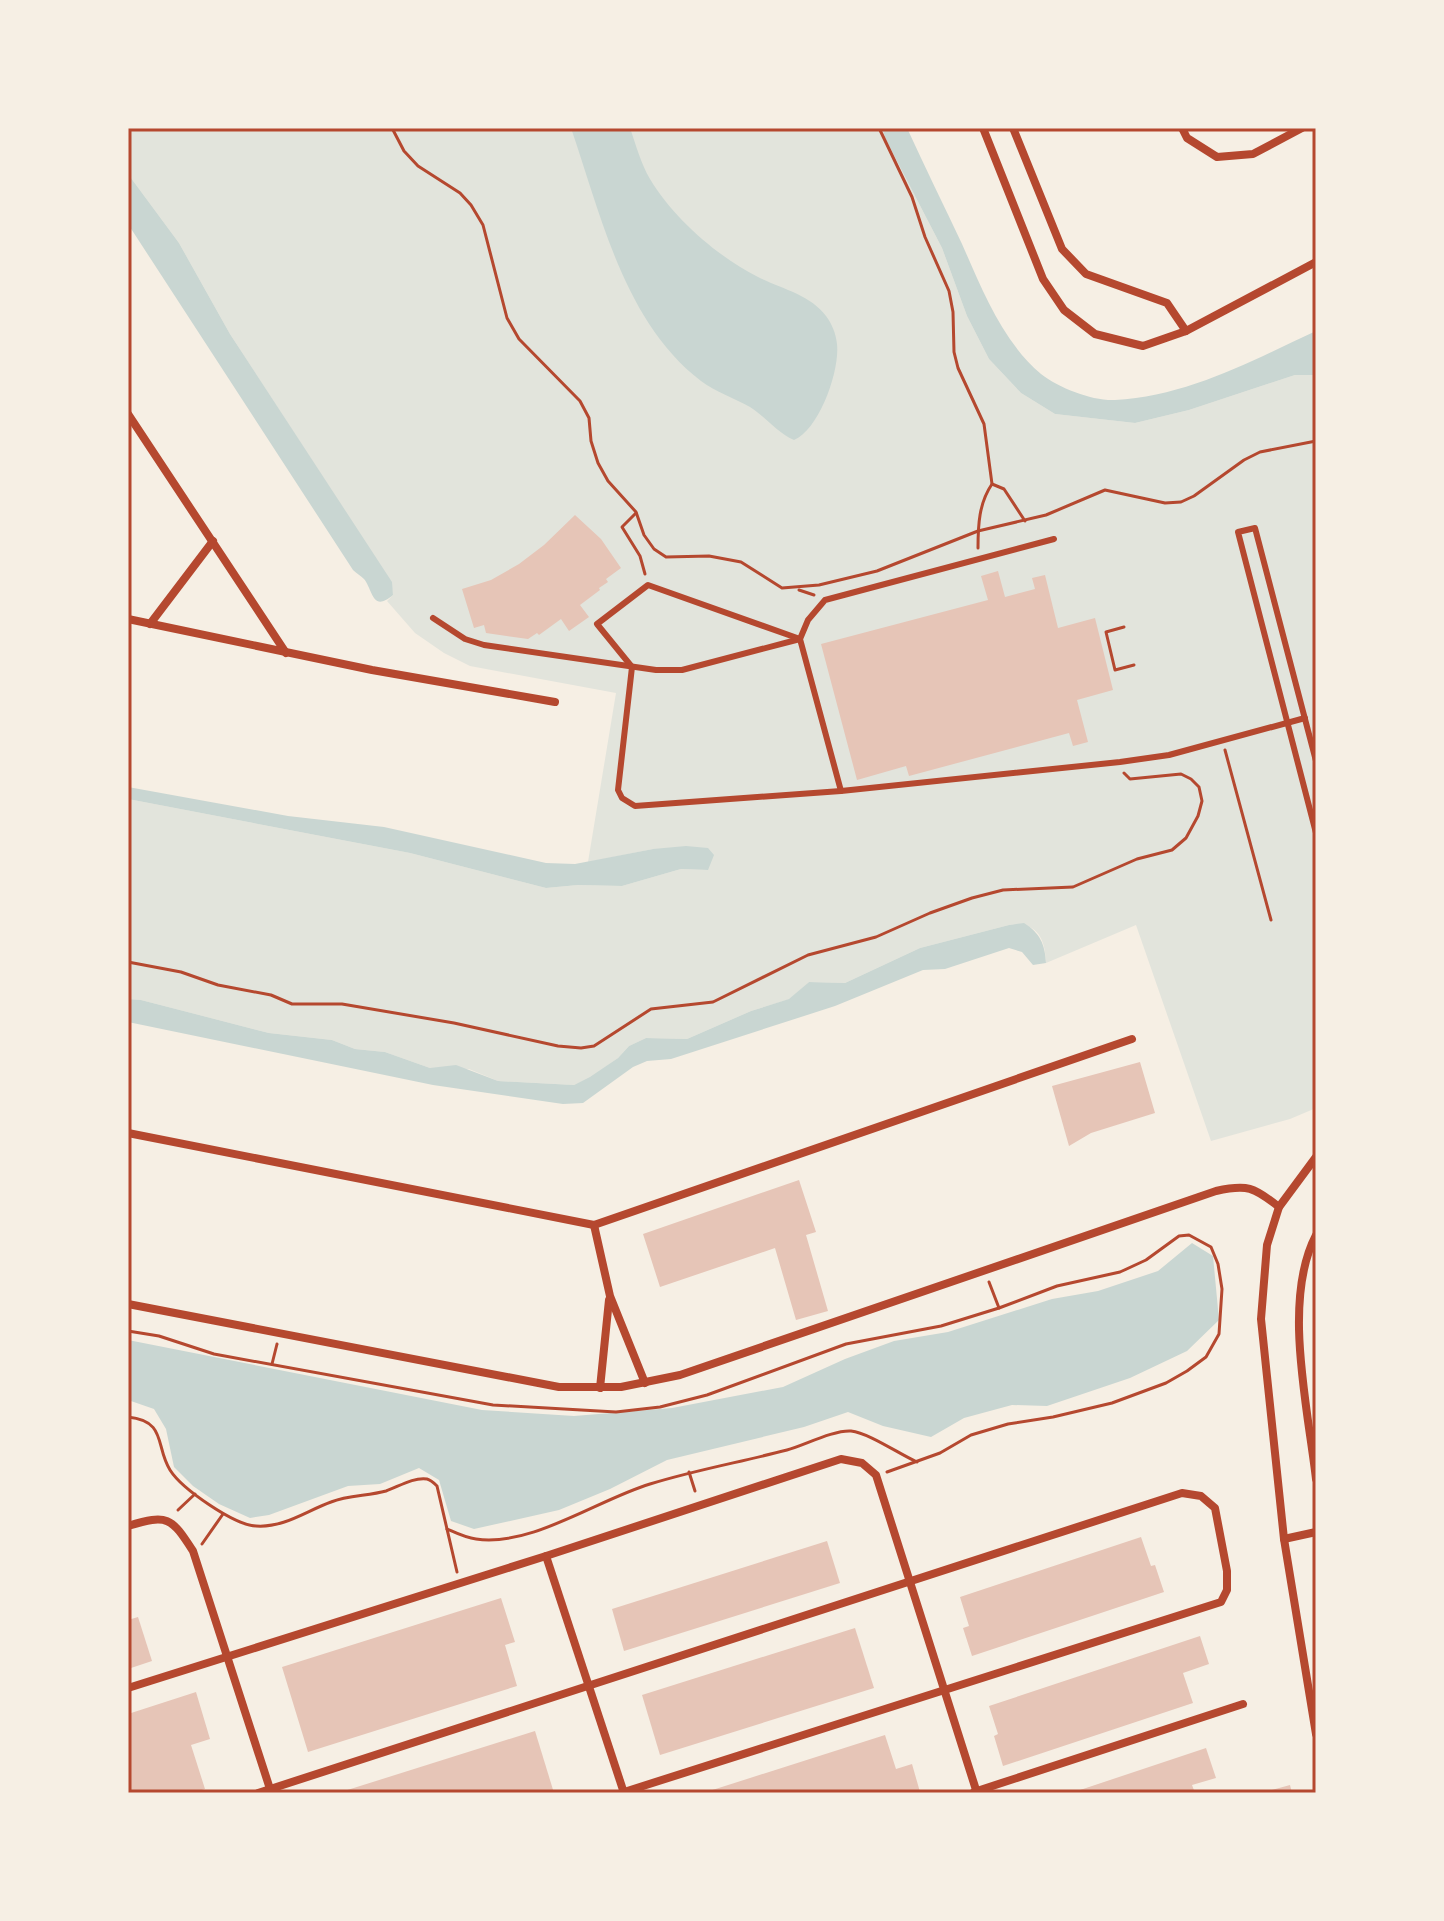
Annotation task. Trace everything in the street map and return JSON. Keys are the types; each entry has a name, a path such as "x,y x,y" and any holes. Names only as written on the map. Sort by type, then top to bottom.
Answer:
{"street":[{"path":"983,128 1043,279 1064,310 1095,334 1143,346 1186,331 1316,262"},
{"path":"1013,128 1062,249 1086,274 1167,303 1186,331"},
{"path":"1182,128 1187,138 1217,157 1253,154 1302,128"},
{"path":"128,414 286,653"},
{"path":"128,432 138,430"},
{"path":"150,624 213,541"},
{"path":"128,619 286,653 555,702"},
{"path":"128,1133 594,1225 1132,1039"},
{"path":"1316,1157 1279,1207 1267,1245 1261,1319 1284,1539 1316,1734"},
{"path":"128,1304 559,1387 600,1388 680,1375 1216,1191 1241,1185 1259,1191 1279,1207"},
{"path":"594,1225 610,1296 645,1383"},
{"path":"1316,1235 1308,1251 1297,1320 1316,1479"},
{"path":"600,1388 610,1296"},
{"path":"128,1688 841,1459 862,1463 876,1475 975,1793 1243,1704"},
{"path":"258,1793 271,1791 588,1686 1182,1493 1201,1496 1215,1508 1227,1571 1227,1590 1221,1602 623,1793 588,1686 546,1556"},
{"path":"128,1526 158,1517 175,1523 193,1551 271,1791"},
{"path":"1284,1539 1316,1532"}],"lane":[{"path":"1316,761 1255,528 1238,532 1316,833"},
{"path":"841,791 800,639 808,620 825,600 1054,539"},
{"path":"800,639 648,585 597,624 632,667 618,790 622,798 635,806 841,791 1120,762 1169,755 1305,718"},
{"path":"433,618 465,639 484,645 656,670 682,670 800,639"}],"path":[{"path":"392,128 404,151 418,166 460,193 471,205 483,225 507,318 519,339 580,401 589,418 591,441 598,463 608,481 636,512 644,535 654,549 666,557 726,558 741,562 782,588 795,588 877,571 978,531 1025,521 1105,490 1165,503 1181,502 1260,452 1316,441"},
{"path":"879,128 912,197 925,237 949,291 958,368 984,424 992,484 985,493 978,531 978,559"},
{"path":"992,484 1004,489 1025,521"},
{"path":"636,512 622,527 640,556 648,585"},
{"path":"795,588 825,600"},
{"path":"1124,627 1106,632 1115,670 1134,665"},
{"path":"1103,654 1111,652"},
{"path":"1222,741 1271,920"},
{"path":"128,962 271,995 292,1004 342,1004 454,1023 558,1046 594,1046 651,1009 713,1002 808,955 876,937 972,898 1003,890 1073,887 1137,859 1172,850 1186,838 1198,816 1202,801 1199,787 1181,774 1130,779 1123,773 1120,762"},
{"path":"128,1331 159,1336 214,1354 493,1405 616,1412 660,1407 707,1395 846,1344 941,1326 1057,1286 1135,1266 1172,1240 1189,1235 1202,1240 1215,1254 1223,1303 1219,1334 1206,1357 1166,1383 1112,1403 1008,1424 971,1435 940,1453 876,1475"},
{"path":"985,1270 999,1308"},
{"path":"272,1364 280,1333"},
{"path":"128,1417 155,1429 172,1473 195,1494 224,1513 253,1526 285,1522 335,1500 385,1492 412,1481 427,1479 437,1486 460,1583"},
{"path":"447,1529 472,1539 486,1540 523,1534 558,1523 645,1485 785,1451 841,1432 862,1434 917,1462"},
{"path":"689,1472 699,1506"},
{"path":"175,1523 180,1507 195,1494"},
{"path":"193,1551 202,1544 224,1513"}],"shaded area":[{"path":"128,128 882,128 942,248 967,316 989,359 1021,393 1055,414 1135,423 1189,410 1295,375 1316,375 1316,1108 1290,1119 1211,1141 1136,925 1046,963 1041,938 1032,929 1018,925 920,948 845,983 809,982 790,999 751,1011 687,1039 646,1038 629,1046 590,1078 574,1085 498,1081 469,1069 430,1068 385,1052 355,1049 332,1040 269,1033 128,999 128,799 410,853 546,888 622,886 681,869 708,870 653,849 588,862 616,693 470,666 415,633 387,601 393,595 391,582 230,334 179,243 128,174"},
{"path":"571,128 630,128 650,179 684,222 727,258 758,277 804,297 826,316 836,340 835,369 826,398 812,425 803,434 794,440 788,437 750,407 701,381 675,357 652,329 618,265"},
{"path":"882,128 907,128 1004,330 1027,361 1057,384 1076,393 1115,400 1168,392 1243,365 1316,331 1316,375 1295,375 1189,410 1135,423 1055,414 1021,393 989,359 967,316 942,248"},
{"path":"128,174 179,243 230,334 392,582 393,595 386,600 377,601 364,579 353,570 128,224"},
{"path":"128,787 288,816 384,827 546,863 575,864 686,846 708,848 714,855 708,870 681,869 622,886 546,888 410,853 128,799"},
{"path":"1024,923 1041,940 1046,963 1033,965 1022,952 1009,948 945,969 923,970 835,1006 671,1059 647,1061 633,1067 583,1103 563,1104 433,1085 128,1022 128,999 141,1000 269,1033 332,1040 355,1049 385,1052 430,1068 456,1065 498,1081 574,1085 618,1058 629,1046 646,1038 687,1039 751,1011 789,999 809,982 845,983 920,948"},
{"path":"1192,1243 1213,1256 1219,1320 1187,1351 1130,1378 1047,1406 1012,1405 964,1418 931,1437 883,1426 848,1412 804,1427 667,1460 559,1510 474,1529 451,1521 439,1480 419,1468 380,1484 348,1486 269,1515 250,1518 219,1504 193,1486 174,1467 166,1429 154,1409 128,1400 128,1340 482,1410 574,1416 672,1408 783,1387 894,1341 948,1332 1052,1299 1098,1291 1158,1271"}],"building":[{"path":"575,515 601,539 621,568 580,605 589,617 569,631 561,619 528,639 486,633 484,625 474,628 462,589 491,580 519,564"},
{"path":"998,571 1005,597 1035,589 1032,578 1045,575 1058,628 1095,618 1113,690 1077,700 1088,742 1073,746 1069,733 909,776 906,766 857,780 821,644 988,600 981,576"},
{"path":"1140,1062 1155,1113 1091,1133 1069,1146 1052,1086"},
{"path":"799,1180 816,1232 806,1235 828,1311 796,1320 775,1248 660,1287 643,1234"},
{"path":"1141,1537 1164,1592 972,1656 963,1628 969,1626 960,1597"},
{"path":"827,1541 840,1583 624,1651 612,1609"},
{"path":"501,1598 515,1642 505,1645 517,1686 308,1752 282,1667"},
{"path":"138,1617 152,1661 128,1669 128,1620"},
{"path":"855,1628 874,1688 660,1755 642,1695"},
{"path":"1200,1636 1209,1664 1183,1673 1193,1703 1003,1766 994,1736 998,1734 989,1706"},
{"path":"196,1692 210,1739 191,1745 205,1789 192,1793 128,1793 128,1714"},
{"path":"535,1731 554,1793 341,1793 341,1792"},
{"path":"885,1735 896,1769 912,1764 920,1792 703,1793"},
{"path":"1206,1748 1216,1778 1192,1785 1195,1793 1071,1793"},
{"path":"1290,1785 1292,1793 1265,1793 1265,1792"}]}
